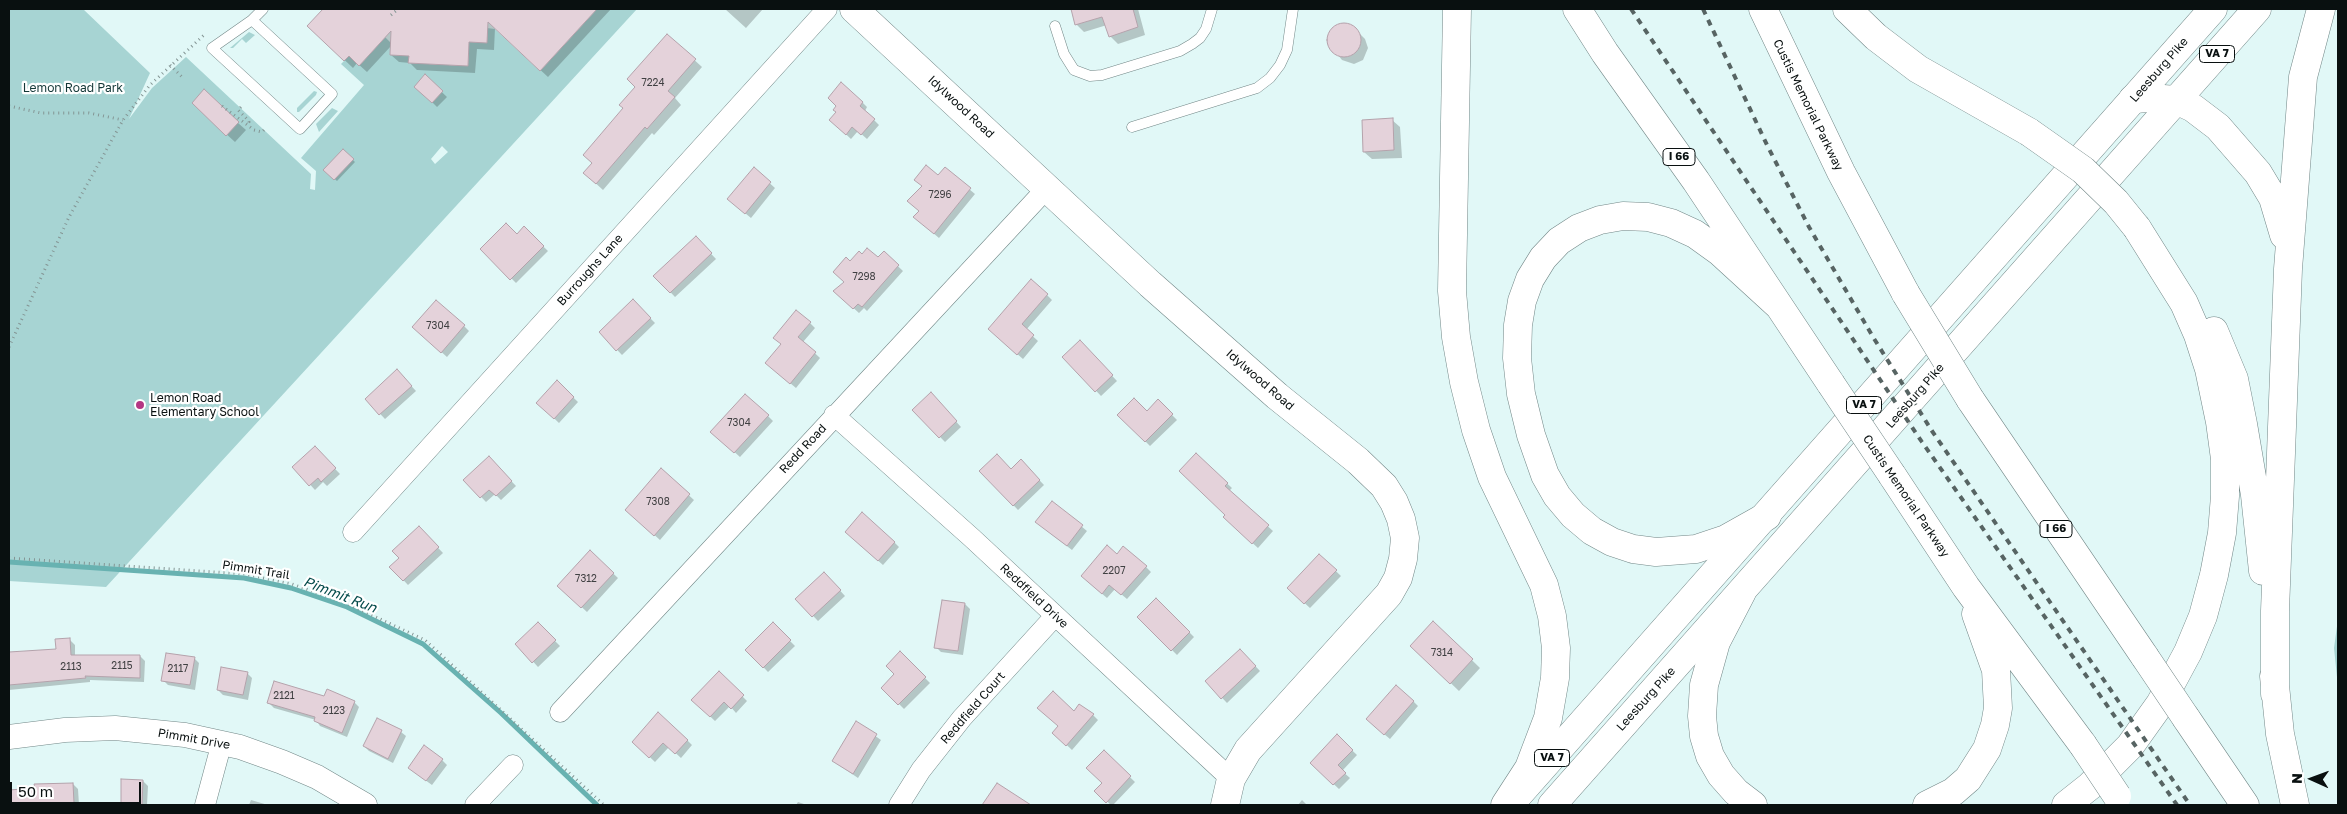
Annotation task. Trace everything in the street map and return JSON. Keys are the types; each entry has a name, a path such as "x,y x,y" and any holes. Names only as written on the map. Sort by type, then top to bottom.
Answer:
{"main road":[{"name":"Idylwood Road","path":"854,9 1150,284 1277,396 1358,461 1384,486 1394,502 1401,519 1405,538 1403,559 1398,578 1389,594 1248,750 1228,792"},
{"path":"1457,9 1452,281 1456,337 1464,382 1476,430 1492,477 1544,585 1552,616 1556,648 1555,678 1548,718 1529,768 1505,805"},
{"name":"Custis Memorial Parkway","path":"1577,9 1605,53 1696,181 1966,587 2083,745 2121,801"},
{"name":"Custis Memorial Parkway","path":"1763,9 1841,172 1906,294 1970,399 2245,805"},
{"path":"1847,9 1876,37 1918,69 2029,132 2083,170 2116,202 2138,228 2188,311 2209,368 2219,412 2225,459 2225,496 2222,533 2214,575 2203,616 2188,652 2160,704 2130,746 2066,805"},
{"name":"Leesburg Pike","path":"1509,805 1767,516 2213,9"},
{"name":"Leesburg Pike","path":"1552,805 2258,9"},
{"path":"2275,694 2275,611 2288,269 2303,77 2311,39 2321,9"},
{"path":"2133,99 2176,100 2193,108 2218,127 2258,173 2273,198 2281,219 2288,269"},
{"path":"1767,516 1726,539 1696,549 1656,552 1632,549 1612,542 1592,531 1573,515 1557,496 1545,475 1531,435 1521,394 1517,358 1518,325 1522,301 1530,279 1543,258 1554,246 1579,228 1600,220 1623,216 1648,217 1671,223 1695,234 1720,252 1779,306"},
{"path":"2153,251 2180,277 2209,322 2234,379 2255,495 2275,694 2284,758 2295,805"},
{"path":"1927,805 1953,792 1976,768 1987,749 1998,708 1996,670 1966,587"},
{"path":"1742,592 1716,642 1704,684 1702,716 1704,736 1708,749 1721,775 1736,792 1753,805"}],"street":[{"name":"Burroughs Lane","path":"353,532 827,9"},
{"name":"Redd Road","path":"560,712 1047,188"},
{"name":"Reddfield Drive","path":"834,415 1054,616 1228,792"},
{"name":"Reddfield Court","path":"899,805 922,770 962,718 1054,616"},
{"name":"Pimmit Drive","path":"9,737 65,730 115,728 184,735 222,742 282,762 316,777 366,805"},
{"path":"205,805 222,742"},
{"path":"475,805 513,765"}],"lane":[{"path":"252,20 332,94 300,129 212,48 252,20 263,9"},
{"path":"1055,26 1064,54 1074,70 1090,76 1102,75 1180,51 1192,44 1200,38 1206,29 1212,9"},
{"path":"1132,127 1257,88 1270,78 1280,65 1287,50 1293,9"}],"path":[{"path":"391,15 398,9"},
{"path":"9,347 68,217 123,120 150,85 197,40 210,31"},
{"path":"170,65 184,79"},
{"path":"9,106 41,112 89,113 123,120"},
{"path":"222,106 259,133 265,129"},
{"path":"241,107 238,110 250,122 247,124"},
{"name":"Pimmit Trail","path":"9,558 244,574 292,584 348,604 425,640 604,805"}],"green space":[{"name":"Lemon Road Elementary School","path":"9,9 83,9 150,73 129,119 152,88 186,57 311,174 310,189 315,190 316,171 301,158 364,85 341,64 349,56 359,66 385,37 390,42 390,55 409,56 409,63 468,66 469,42 487,28 495,29 540,71 597,9 637,9 106,587 9,581","holes":["442,146 448,152 435,164 431,159"]},
{"path":"249,32 255,35 246,43 242,39 233,48 230,48"},
{"path":"314,91 317,92 316,95 297,112 297,108"},
{"path":"332,108 338,111 319,132 316,124"},
{"path":"2338,619 2338,687 2334,648"}],"building":[{"path":"323,9 597,9 540,71 488,22 487,43 469,42 468,66 408,63 409,56 390,55 391,31 359,66 349,56 344,61 307,26"},
{"path":"1071,9 1133,9 1138,27 1109,37 1102,17 1075,25"},
{"path":"1344,23 1356,28 1361,40 1356,52 1344,57 1332,52 1327,40 1332,28"},
{"path":"667,34 696,59 668,91 675,97 647,129 645,127 596,184 583,173 592,163 583,155 623,108 619,105 635,87 627,79"},
{"path":"425,74 443,91 432,103 414,87"},
{"path":"841,82 863,102 860,106 875,119 861,135 852,127 846,135 829,120 836,112 833,110 836,106 828,98"},
{"path":"204,89 239,122 226,136 192,103"},
{"path":"1393,118 1394,150 1363,152 1362,120"},
{"path":"343,149 354,159 334,180 323,170"},
{"path":"926,165 938,175 945,167 971,188 934,234 913,217 919,211 907,201 922,186 914,180"},
{"path":"754,167 771,182 745,214 727,199"},
{"path":"506,223 517,234 524,226 544,246 510,280 480,249"},
{"path":"696,236 712,253 670,293 653,276"},
{"path":"867,248 878,257 884,251 899,265 862,307 858,304 853,309 833,291 844,282 833,272 846,257 850,261 859,251 862,254"},
{"path":"1031,279 1048,294 1022,324 1034,335 1017,355 988,329"},
{"path":"633,299 651,318 616,351 599,332"},
{"path":"436,300 465,325 441,353 412,327"},
{"path":"796,310 811,322 798,337 816,352 790,384 765,363 781,344 773,338"},
{"path":"1080,340 1113,375 1095,392 1062,357"},
{"path":"397,369 412,386 379,415 365,399"},
{"path":"557,380 574,397 554,419 536,403"},
{"path":"931,392 957,421 939,438 912,410"},
{"path":"745,394 769,415 734,453 710,432"},
{"path":"1134,398 1147,411 1158,399 1173,414 1145,442 1117,415"},
{"path":"315,446 336,468 321,482 318,478 309,486 292,467"},
{"path":"1196,453 1228,483 1225,486 1269,525 1252,544 1179,471"},
{"path":"997,454 1011,469 1021,459 1040,480 1013,506 979,471"},
{"path":"489,456 512,481 496,496 489,490 480,498 463,480"},
{"path":"661,468 690,494 654,536 625,510"},
{"path":"1052,501 1083,525 1067,546 1035,522"},
{"path":"862,512 895,542 878,561 845,532"},
{"path":"419,526 439,547 403,581 389,567 399,558 392,551"},
{"path":"1107,545 1117,554 1123,546 1147,566 1121,595 1109,585 1102,594 1081,576"},
{"path":"590,550 614,573 581,608 557,586"},
{"path":"1319,554 1337,570 1304,604 1287,588"},
{"path":"824,572 841,590 812,617 795,599"},
{"path":"1156,598 1190,632 1171,651 1137,617"},
{"path":"942,600 965,603 958,651 934,648"},
{"path":"1433,621 1473,659 1450,684 1410,646"},
{"path":"538,622 556,640 532,663 515,644"},
{"path":"773,622 791,640 763,668 745,650"},
{"path":"70,638 71,655 140,655 140,678 85,676 86,678 9,685 9,652 56,649 55,639"},
{"path":"1240,649 1256,666 1221,699 1205,681"},
{"path":"900,651 926,677 898,705 881,688 894,674 886,666"},
{"path":"166,653 195,657 190,685 161,681"},
{"path":"221,667 248,672 243,695 217,690"},
{"path":"719,671 744,695 731,709 724,702 710,717 691,700"},
{"path":"274,681 324,696 327,689 355,701 342,733 314,721 315,717 267,703"},
{"path":"1396,685 1414,701 1384,735 1366,719"},
{"path":"1053,691 1074,711 1079,704 1094,714 1066,746 1052,733 1058,726 1037,708"},
{"path":"658,712 688,740 675,754 663,743 649,758 632,742"},
{"path":"377,718 402,730 388,759 363,746"},
{"path":"856,721 877,734 853,774 832,761"},
{"path":"1337,734 1353,750 1338,765 1346,773 1333,785 1310,763"},
{"path":"424,745 443,759 426,781 408,768"},
{"path":"1104,750 1131,776 1106,803 1094,791 1102,783 1086,768"},
{"path":"121,779 143,780 142,805 121,805"},
{"path":"73,783 74,803 63,803 64,805 9,805 9,790 35,788 34,784"},
{"path":"997,783 1031,805 982,805"}],"waterway":[{"name":"Pimmit Run","path":"9,562 244,578 291,588 347,607 423,644 501,713 597,805"}],"railway":[{"path":"1631,9 1922,442 2177,805"},
{"path":"1703,9 1767,145 1809,227 1873,337 1932,431 2190,805"}],"place":[{"name":"Lemon Road Elementary School","path":"140,405"}],"park label":[{"name":"Lemon Road Park","path":"73,88"}]}
